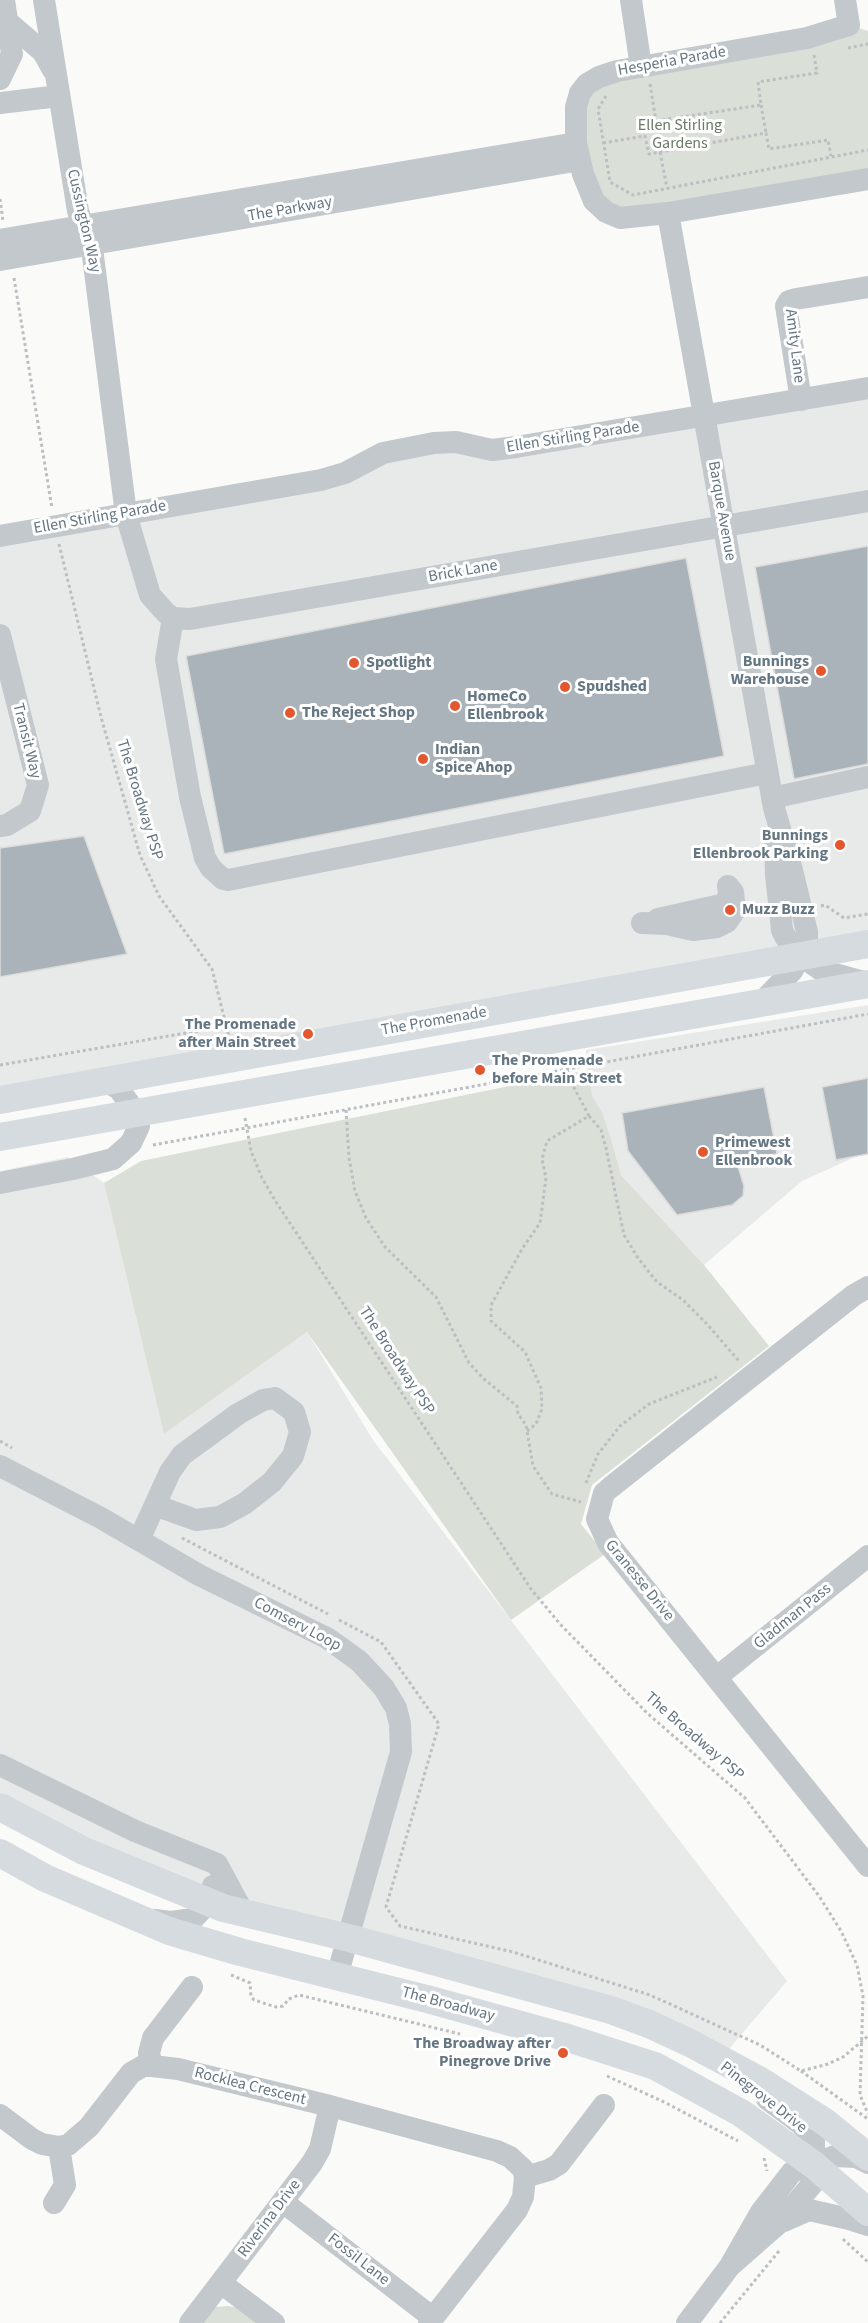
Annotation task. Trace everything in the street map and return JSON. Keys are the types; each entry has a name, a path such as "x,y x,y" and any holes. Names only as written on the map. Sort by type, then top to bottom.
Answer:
{"main road":[{"name":"The Promenade","path":"0,1100 868,944"},
{"path":"0,1137 868,983"},
{"path":"0,1807 84,1851 244,1914 349,1938 611,2010 649,2024 759,2080 815,2116 868,2157"},
{"name":"The Broadway","path":"0,1854 45,1878 169,1931 240,1952 557,2035 655,2066 741,2113 766,2145 798,2171 868,2212"}],"street":[{"name":"Cussington Way","path":"44,0 78,211 93,256 126,514"},
{"path":"631,0 641,75"},
{"name":"Hesperia Parade","path":"846,0 859,28 641,75 617,71 599,77 587,84 580,93 576,107 578,152 594,201 606,212 620,218 668,213 868,178"},
{"path":"6,11 43,52 56,74"},
{"path":"0,79 12,54 6,11"},
{"path":"0,103 59,96"},
{"name":"The Parkway","path":"3,252 86,235 578,152"},
{"name":"Barque Avenue","path":"668,213 773,803 776,875 782,930 801,956 821,970 868,983"},
{"name":"Amity Lane","path":"801,400 786,306 789,301 795,299 868,287"},
{"name":"Ellen Stirling Parade","path":"0,536 321,480 345,473 383,453 434,443 456,442 492,450 704,417 868,388"},
{"name":"Brick Lane","path":"174,618 190,619 868,501"},
{"path":"126,514 150,595 159,608 174,618 166,659 190,796 205,858 217,875 228,880 767,773"},
{"name":"Transit Way","path":"0,635 38,785 30,811 7,825 0,826"},
{"path":"773,803 868,777"},
{"path":"761,1002 780,985 801,956"},
{"path":"0,1183 113,1159 131,1143 139,1126 136,1113 119,1089 105,1081"},
{"name":"Granesse Drive","path":"868,1287 854,1295 610,1487 604,1493 597,1519 608,1543 868,1866"},
{"path":"140,1540 170,1472 182,1455 238,1414 263,1400 275,1398 294,1413 300,1432 293,1456 272,1482 244,1504 220,1517 196,1520 156,1506"},
{"name":"Comserv Loop","path":"0,1466 36,1483 199,1575 327,1638 344,1649 372,1674 396,1708 400,1724 401,1752 337,1976"},
{"name":"Gladman Pass","path":"717,1677 868,1556"},
{"path":"0,1765 135,1831 217,1864 244,1914"},
{"path":"141,1919 171,1922 194,1919 209,1902 217,1864"},
{"path":"0,2115 32,2139 51,2147 68,2145 76,2140 131,2073 143,2066 152,2066 149,2053 153,2038 192,1987"},
{"name":"Pinegrove Drive","path":"687,2323 730,2266 761,2212 798,2171 814,2139 802,2125 690,2043"},
{"name":"Rocklea Crescent","path":"152,2066 178,2069 330,2106 497,2151 518,2163 525,2177"},
{"path":"431,2320 517,2210 526,2187 525,2177 549,2170 559,2164 604,2105"},
{"name":"Riverina Drive","path":"190,2323 312,2163 320,2149 330,2106"},
{"path":"54,2203 64,2185 59,2147"},
{"path":"798,2171 836,2156 856,2157 868,2163"},
{"name":"Pinegrove Drive","path":"730,2266 779,2223 814,2182 798,2171"},
{"name":"Fossil Lane","path":"283,2202 431,2320"},
{"path":"779,2223 808,2210 868,2225"},
{"path":"221,2283 274,2323"}],"path":[{"path":"813,54 817,73 758,82 766,133 770,149 828,140 831,157"},
{"path":"641,75 650,81 656,121"},
{"path":"607,95 598,109 610,182 633,195 868,150"},
{"path":"762,105 642,123 649,154 766,133"},
{"path":"603,143 645,136"},
{"path":"660,152 668,188"},
{"name":"The Broadway PSP","path":"3,252 55,526 101,717 140,855 159,896 212,969 233,1058"},
{"path":"123,1150 868,1014"},
{"path":"0,1065 227,1026"},
{"path":"567,1069 570,1080 589,1116 601,1130 624,1235 657,1282 683,1300 735,1356 740,1363 734,1368"},
{"name":"The Broadway PSP","path":"240,1095 251,1151 262,1178 276,1202 531,1589 560,1624 647,1713 745,1798 819,1896 841,1931 857,1965 863,1996 860,2095 868,2114"},
{"path":"346,1110 349,1158 355,1191 366,1218 385,1247 436,1297 470,1363 516,1406 518,1414 526,1425 533,1466 552,1494 582,1502"},
{"path":"527,1431 536,1424 542,1409 541,1388 525,1352 491,1321 491,1305 522,1249 540,1223 546,1178 542,1159 547,1142 589,1116"},
{"path":"584,1488 598,1454 620,1426 649,1404 720,1375"},
{"path":"0,1442 20,1452"},
{"path":"580,1512 583,1495"},
{"path":"181,1537 328,1614"},
{"path":"339,1620 381,1642 439,1724 386,1907 400,1926 513,1952 650,1995 760,2044 868,2119"},
{"path":"227,1974 250,1983 251,1996 254,2000 276,2007 283,2006 290,1999 299,1995 461,2034"},
{"path":"801,2071 828,2064 843,2057 868,2036"},
{"path":"605,2075 666,2103 744,2144"},
{"path":"766,2145 798,2171"},
{"path":"825,2214 823,2230 844,2239 868,2262"},
{"path":"720,2323 780,2250"}],"shaded area":[{"path":"868,388 868,944 0,1100 0,536 320,480 383,453 492,450"},
{"path":"868,1005 868,1154 857,1156 802,1181 704,1265 621,1175 602,1112 590,1093 586,1050"},
{"path":"68,1157 104,1183 164,1434 307,1332 373,1440 787,1981 729,2049 270,1909 0,1815 0,1171"}],"green space":[{"name":"Ellen Stirling Gardens","path":"849,25 868,31 868,179 620,218 583,174 587,84"},
{"path":"588,1070 592,1096 602,1112 621,1175 704,1265 769,1346 592,1485 581,1524 605,1554 511,1620 307,1332 164,1434 104,1183 141,1161"},
{"path":"216,2307 238,2308 260,2323 200,2323 205,2315"}],"building":[{"name":"Bunnings Warehouse","path":"868,546 868,764 794,779 755,567"},
{"name":"HomeCo Ellenbrook","path":"686,558 724,756 224,854 186,656"},
{"path":"84,836 127,954 0,977 0,848"},
{"name":"Primewest Ellenbrook","path":"868,1078 868,1154 836,1160 822,1087"},
{"name":"Primewest Ellenbrook","path":"764,1087 777,1154 736,1160 744,1186 743,1196 732,1205 677,1215 628,1151 622,1113"}],"place":[{"name":"Spotlight","path":"354,663"},
{"name":"Bunnings Warehouse","path":"821,671"},
{"name":"Spudshed","path":"565,687"},
{"name":"HomeCo Ellenbrook","path":"455,706"},
{"name":"The Reject Shop","path":"290,713"},
{"name":"Indian Spice Ahop","path":"423,759"},
{"name":"Bunnings Ellenbrook Parking","path":"840,845"},
{"name":"Muzz Buzz","path":"730,910"},
{"name":"The Promenade after Main Street","path":"308,1034"},
{"name":"The Promenade before Main Street","path":"480,1070"},
{"name":"Primewest Ellenbrook","path":"703,1152"},
{"name":"The Broadway after Pinegrove Drive","path":"563,2053"}]}
